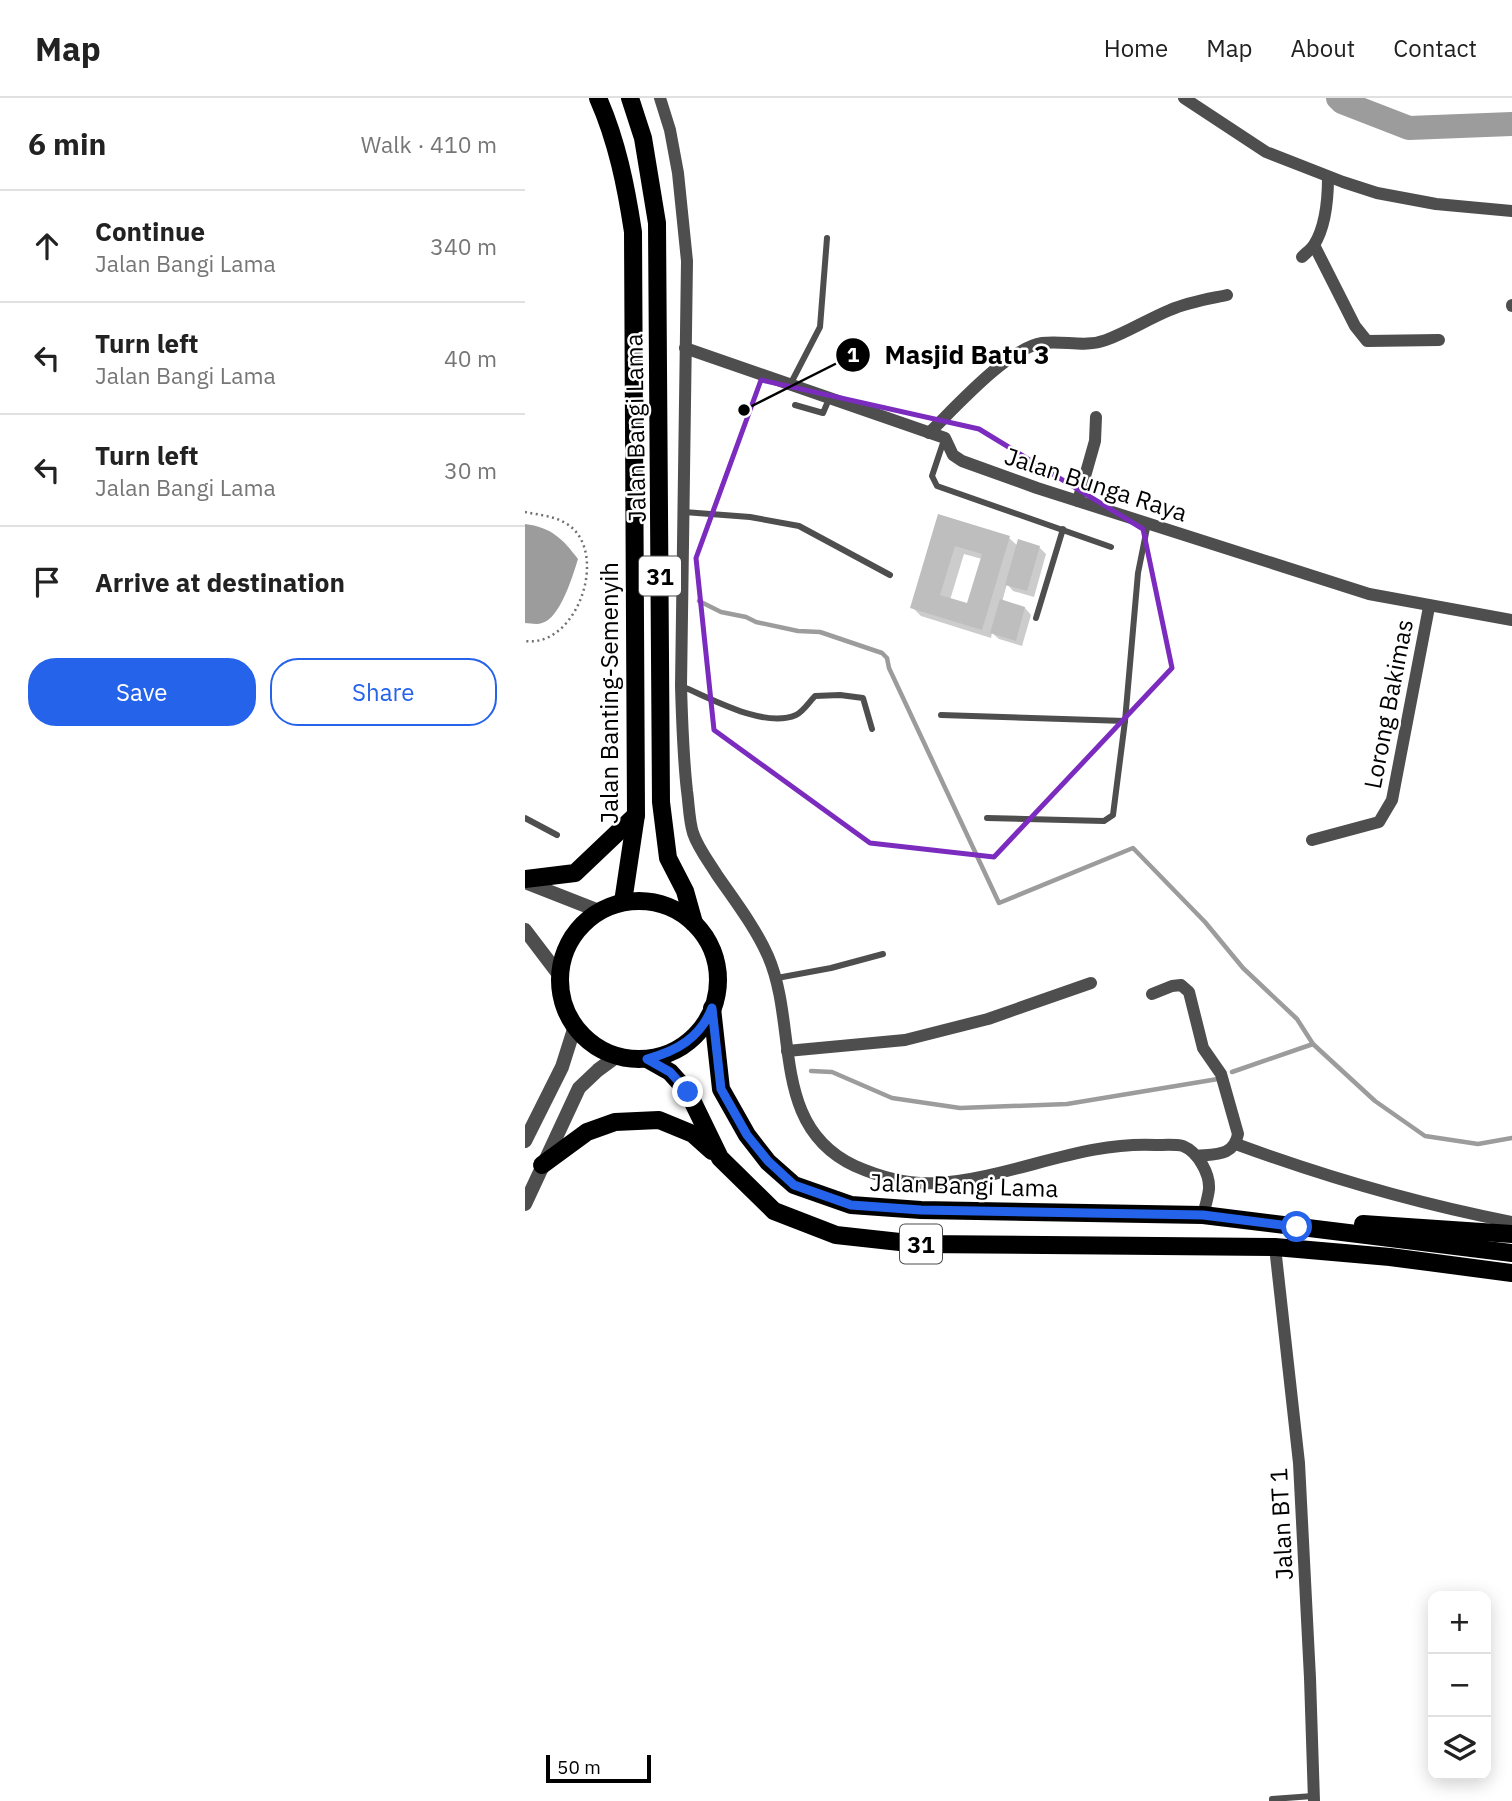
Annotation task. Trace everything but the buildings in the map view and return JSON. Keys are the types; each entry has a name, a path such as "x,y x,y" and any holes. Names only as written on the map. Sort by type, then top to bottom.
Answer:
{"main road":[{"name":"Jalan Banting-Semenyih","path":"598,98 624,178 633,232 636,815 623,902"},
{"name":"Jalan Bangi Lama","path":"629,98 643,138 657,223 661,802 668,858 685,891 694,923"},
{"path":"525,881 575,873 636,815"},
{"name":"Jalan Bangi Lama","path":"647,900 673,908 694,923 710,944 717,969 716,996 707,1020 690,1041 672,1052 647,1059 617,1056 593,1045 575,1026 563,1003 560,976 565,951 579,928 599,911 623,902 647,900"},
{"name":"Jalan Bangi Lama","path":"712,1008 721,1089 747,1135 768,1161 794,1185 851,1205 921,1210 1203,1215 1512,1253"},
{"name":"Jalan Bangi Lama","path":"647,1059 670,1072 688,1092 720,1158 774,1211 835,1235 918,1244 1275,1247 1512,1273"},
{"path":"542,1165 587,1132 615,1122 659,1120 693,1134 720,1158"},
{"name":"Jalan Bangi Lama","path":"1297,1227 1355,1224 1512,1234"}],"street":[{"path":"660,98 670,130 678,173 687,261 681,686 682,745 694,834 758,936 777,978 787,1051 797,1098 809,1129 835,1154 856,1166 904,1182 936,1183 972,1179 1097,1148 1139,1144 1182,1146 1197,1156 1209,1187 1203,1215"},
{"path":"1184,98 1266,152 1328,177 1377,193 1412,200 1512,211"},
{"path":"1302,257 1314,244 1328,197 1328,177"},
{"path":"1314,244 1355,326 1367,341 1440,340"},
{"path":"929,433 976,388 1026,348 1043,343 1092,344 1192,302 1227,295"},
{"path":"685,348 945,438"},
{"path":"1078,501 1095,441 1096,417"},
{"name":"Jalan Bunga Raya","path":"945,438 953,455 962,461 1078,501 1369,594 1512,620"},
{"name":"Lorong Bakimas","path":"1312,840 1378,822 1392,800 1429,607"},
{"path":"525,881 599,911"},
{"path":"525,930 560,976"},
{"path":"787,1051 905,1040 988,1019 1091,983"},
{"path":"1152,994 1181,985 1189,992 1203,1048 1221,1074 1238,1134 1236,1144 1225,1153 1197,1156"},
{"path":"525,1141 562,1067 575,1026"},
{"path":"525,1204 579,1088 617,1056"},
{"path":"1236,1144 1323,1174 1512,1222"},
{"name":"Jalan BT 1","path":"1275,1247 1299,1463 1313,1798"}],"lane":[{"path":"791,383 820,327 827,238"},
{"path":"795,405 823,413 829,397"},
{"path":"945,438 932,476 937,486 1111,547"},
{"path":"684,512 750,517 799,526 890,575"},
{"path":"988,818 1104,821 1113,815 1125,721 1137,573 1148,523"},
{"path":"1036,618 1063,529"},
{"path":"681,686 750,716 771,718 797,715 815,696 863,698 872,729"},
{"path":"941,715 1125,721"},
{"path":"525,818 557,835"},
{"path":"777,978 831,968 883,954"},
{"path":"1272,1801 1313,1798"}],"path":[{"path":"525,512 568,524 577,534 588,563 574,614 566,625 548,638 525,641"}],"highlighted area":[{"path":"761,380 979,429 1143,529 1172,668 994,857 870,843 714,730 696,558"}],"shaded area":[{"path":"525,524 556,535 578,559 555,614 540,624 525,623"}],"waterway":[{"path":"1338,98 1342,102 1409,128 1512,124"},
{"path":"699,601 721,612 756,622 798,631 820,632 882,653 887,658 889,668 999,903 1133,848 1205,922 1243,968 1297,1019 1313,1044 1375,1101 1425,1136 1478,1144 1512,1138"},
{"path":"1232,1072 1313,1044"},
{"path":"811,1071 832,1072 892,1098 960,1108 1067,1104 1218,1079"}],"place":[{"name":"Masjid Batu 3","path":"744,410"}],"route":[{"path":"688,1092 670,1072 647,1059 672,1052 690,1041 707,1020 712,1008 721,1089 747,1135 768,1161 794,1185 851,1205 921,1210 1203,1215 1297,1227"}]}
